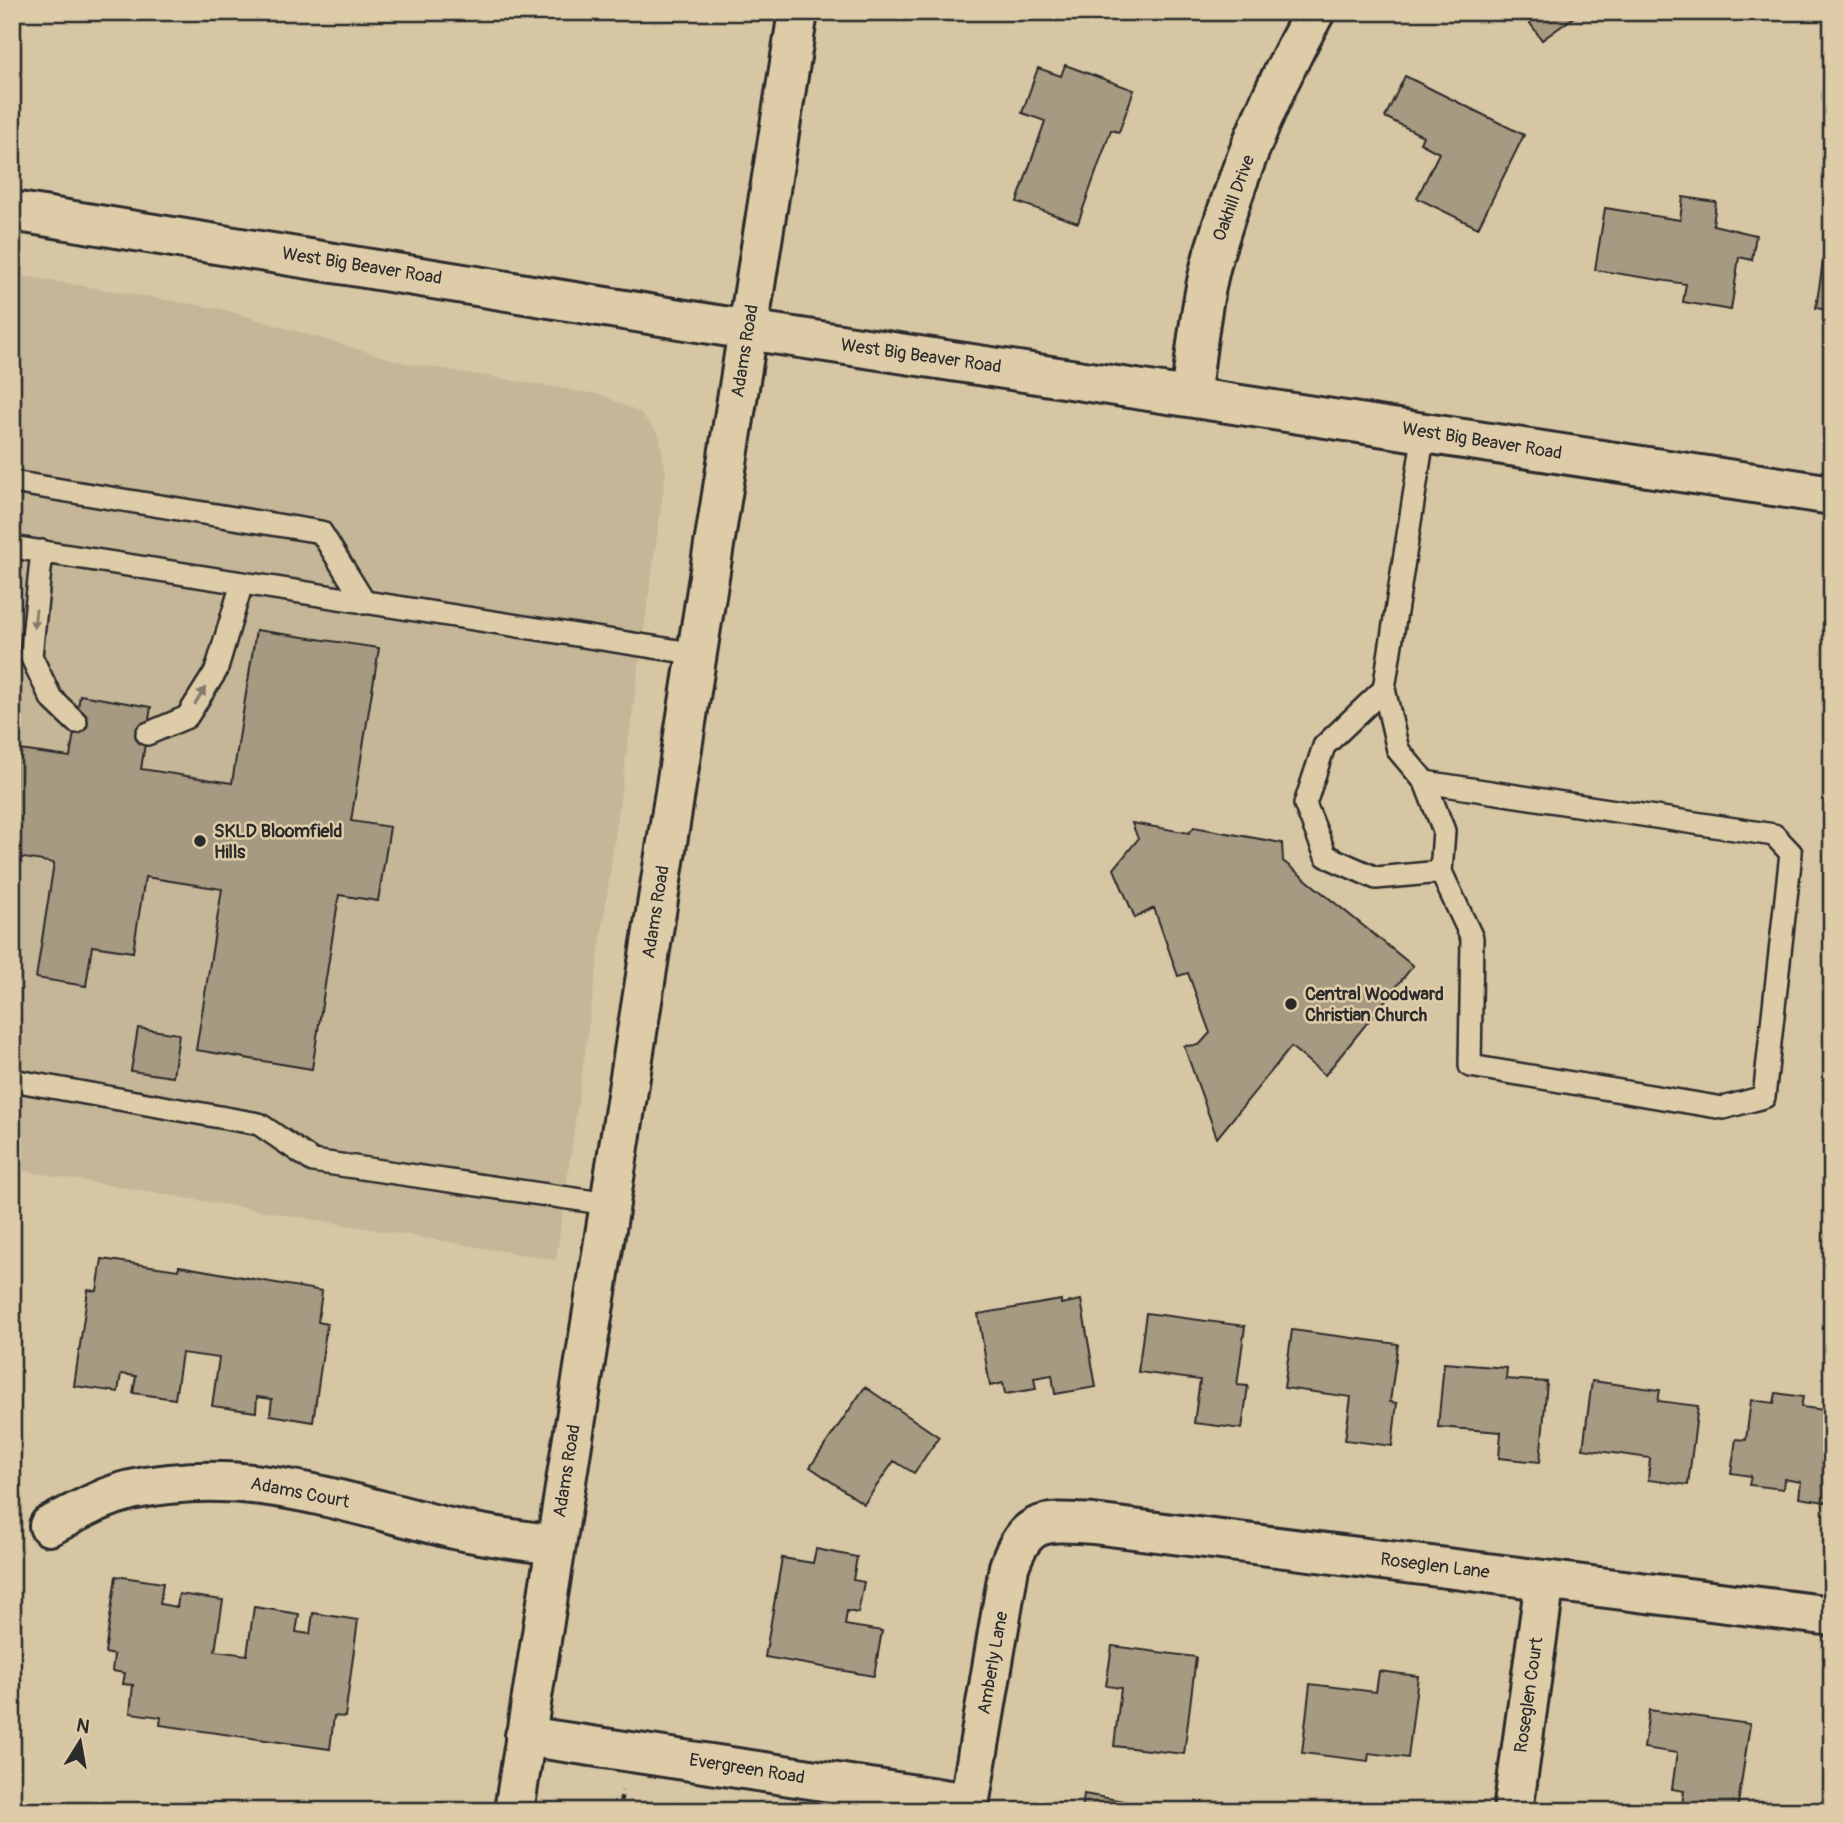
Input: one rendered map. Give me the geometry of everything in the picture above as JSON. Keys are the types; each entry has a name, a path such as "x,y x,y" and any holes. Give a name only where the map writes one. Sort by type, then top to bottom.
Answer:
{"main road":[{"name":"Adams Road","path":"514,1811 798,12"},
{"name":"Oakhill Drive","path":"1190,396 1213,255 1263,116 1315,12"},
{"name":"West Big Beaver Road","path":"12,211 748,330 1832,495"},
{"name":"Adams Court","path":"49,1526 92,1504 131,1490 225,1480 286,1487 452,1529 555,1545"},
{"name":"Roseglen Lane","path":"1037,1525 1093,1524 1832,1616"},
{"name":"Amberly Lane","path":"969,1807 1009,1567 1018,1541 1037,1525"},
{"name":"Roseglen Court","path":"1513,1811 1545,1580"},
{"name":"Evergreen Road","path":"525,1736 969,1807"}],"lane":[{"path":"1424,432 1384,689 1398,750 1425,782 1444,831 1441,872 1472,938 1469,1066 1723,1108 1764,1097 1791,853 1774,835 1425,782"},
{"path":"12,482 321,532 365,603"},
{"path":"12,547 698,654"},
{"path":"42,551 31,656 51,698 76,722"},
{"path":"147,734 187,717 202,694 216,671 242,583"},
{"path":"1384,689 1324,746 1305,804 1326,856 1376,878 1441,872"},
{"path":"12,1080 259,1124 313,1161 609,1204"}],"shaded area":[{"path":"12,274 221,309 405,363 602,395 641,413 659,435 666,472 556,1260 12,1169"}],"building":[{"path":"1522,12 1581,12 1542,40"},
{"path":"1065,65 1134,90 1119,132 1111,130 1078,223 1017,202 1045,121 1022,113 1038,68 1061,76"},
{"path":"1405,76 1524,135 1478,228 1417,198 1439,153 1420,143 1423,136 1385,117"},
{"path":"1683,197 1716,202 1713,225 1756,235 1752,260 1739,257 1731,310 1683,302 1686,284 1595,270 1605,208 1680,220"},
{"path":"1826,242 1832,243 1832,311 1816,308"},
{"name":"SKLD Bloomfield Hills","path":"256,630 379,648 351,821 390,827 378,901 339,895 312,1069 196,1050 222,889 145,877 133,952 92,946 86,986 36,978 54,863 12,856 12,749 70,757 80,695 151,707 141,769 232,783"},
{"name":"Central Woodward Christian Church","path":"1132,823 1189,833 1194,827 1282,843 1283,861 1413,966 1325,1075 1291,1047 1217,1138 1184,1046 1199,1045 1210,1033 1188,973 1178,976 1154,908 1135,918 1114,869 1138,839"},
{"path":"138,1028 179,1034 173,1077 131,1071"},
{"path":"102,1259 178,1270 179,1266 322,1291 318,1322 327,1324 313,1422 270,1415 272,1399 257,1397 256,1412 212,1406 219,1358 182,1353 175,1399 133,1393 136,1376 121,1374 118,1392 74,1386 88,1290 97,1291"},
{"path":"1061,1300 1061,1304 1081,1300 1096,1387 1055,1394 1052,1375 1034,1378 1036,1389 1005,1394 1003,1383 990,1386 978,1314"},
{"path":"1146,1313 1245,1326 1237,1385 1248,1386 1242,1429 1194,1423 1200,1380 1138,1372"},
{"path":"1292,1330 1398,1344 1390,1402 1397,1403 1392,1446 1345,1440 1351,1397 1284,1388"},
{"path":"1444,1363 1507,1368 1506,1379 1547,1382 1540,1462 1499,1458 1501,1432 1438,1427"},
{"path":"1592,1381 1660,1390 1658,1401 1698,1406 1688,1485 1648,1480 1650,1458 1583,1449"},
{"path":"865,1387 939,1437 914,1473 894,1461 864,1504 810,1467"},
{"path":"1776,1393 1803,1397 1801,1407 1832,1411 1832,1503 1799,1498 1801,1482 1784,1479 1783,1489 1749,1485 1751,1476 1731,1473 1736,1439 1746,1440 1751,1400 1774,1403"},
{"path":"816,1549 857,1557 853,1580 864,1582 858,1613 847,1611 845,1625 882,1631 874,1676 765,1657 782,1558 813,1563"},
{"path":"116,1576 163,1583 160,1604 177,1607 179,1594 223,1600 215,1651 247,1655 254,1607 299,1614 296,1632 310,1634 313,1613 358,1620 345,1717 334,1716 330,1749 160,1725 161,1717 130,1713 133,1685 123,1684 125,1673 112,1671 114,1655 105,1653"},
{"path":"1112,1646 1196,1657 1184,1754 1114,1746 1121,1688 1106,1686"},
{"path":"1379,1671 1418,1676 1408,1758 1369,1753 1368,1761 1302,1753 1310,1684 1376,1692"},
{"path":"1649,1710 1750,1724 1737,1811 1681,1811 1684,1791 1672,1789 1677,1753 1644,1748"},
{"path":"1084,1794 1173,1810 1082,1811"}],"place":[{"name":"SKLD Bloomfield Hills","path":"200,841"},
{"name":"Central Woodward Christian Church","path":"1291,1004"}]}
